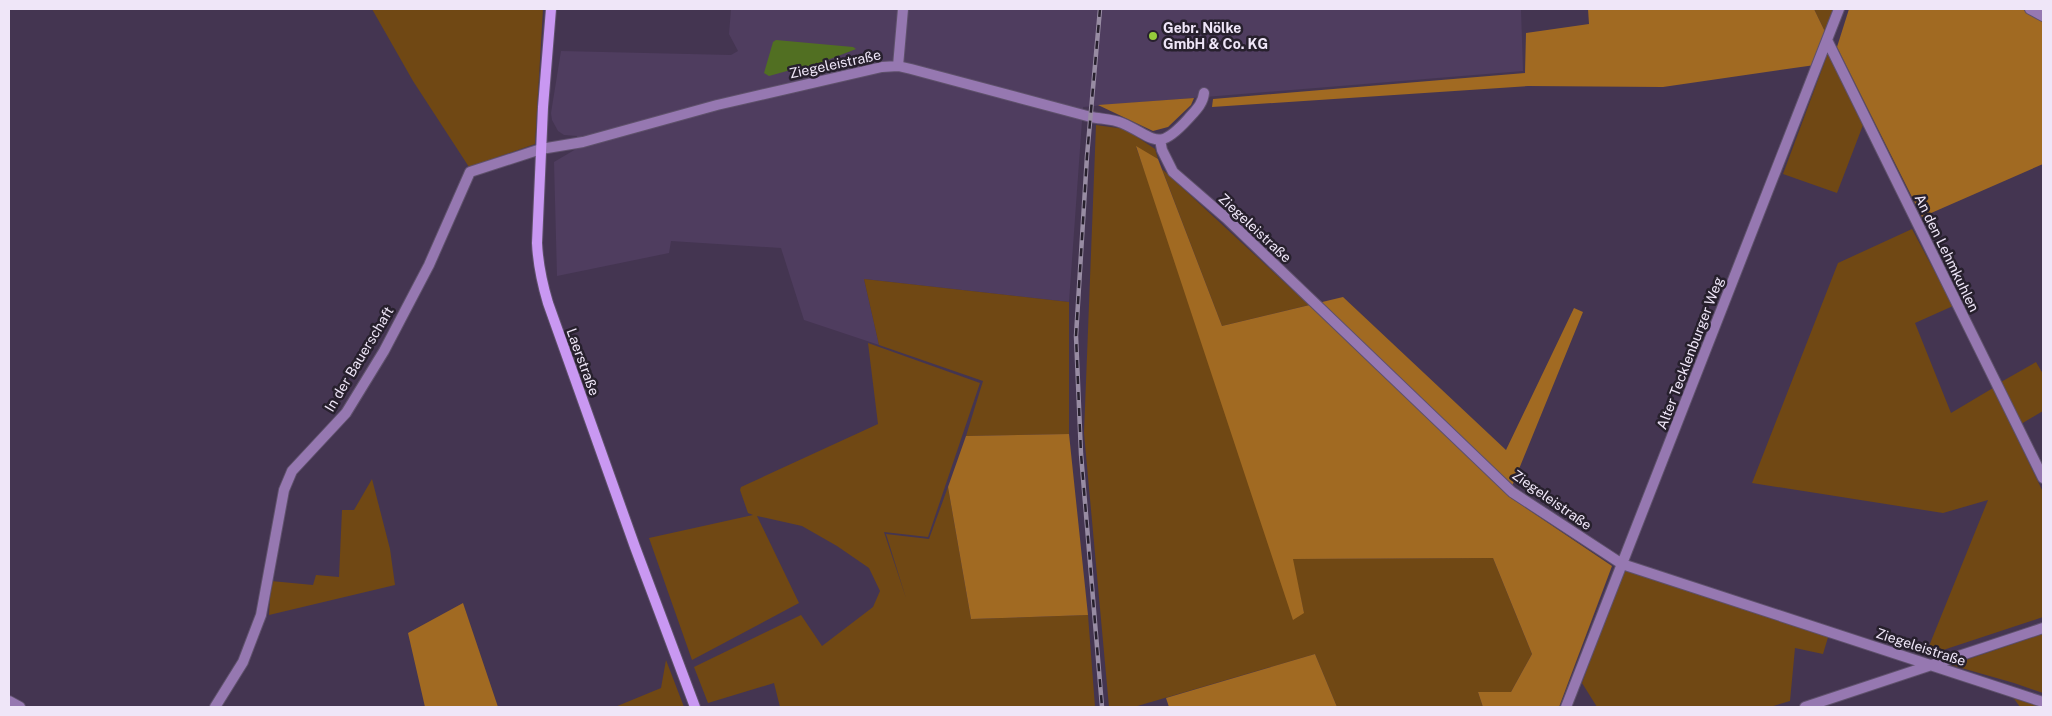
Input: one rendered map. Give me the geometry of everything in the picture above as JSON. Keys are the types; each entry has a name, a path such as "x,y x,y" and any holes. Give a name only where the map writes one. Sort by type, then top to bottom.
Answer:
{"main road":[{"name":"Laerstraße","path":"551,9 541,149 538,260 548,303 635,547 695,707"}],"street":[{"path":"898,66 902,9"},
{"name":"Alter Tecklenburger Weg","path":"1566,707 1839,9"},
{"path":"2030,9 2043,16"},
{"name":"An den Lehmkuhlen","path":"1827,40 2043,478"},
{"name":"Ziegeleistraße","path":"541,149 583,142 717,105 882,67 898,66 1091,117 1120,122 1152,140 1160,140 1162,150 1173,172 1226,218 1512,492 1622,564 2043,702"},
{"path":"1160,140 1174,134 1180,128 1201,105 1204,93"},
{"name":"In der Bauerschaft","path":"215,707 243,662 261,616 284,490 292,471 346,413 384,351 428,265 470,172 541,149"},
{"path":"1805,707 2043,628"},
{"path":"9,701 20,707"}],"shaded area":[{"path":"372,9 543,9 535,144 469,167 413,81"},
{"path":"731,9 1526,9 1521,10 1523,71 1083,107 1069,302 864,279 879,345 804,320 781,248 671,241 669,253 557,276 554,162 576,149 577,136 564,135 558,131 552,120 551,113 561,51 731,55 738,51 729,34"},
{"path":"1588,9 1814,9 1827,36 1815,65 1663,87 1528,86 1212,107 1213,99 1525,73 1526,33 1589,24"},
{"path":"1814,9 1837,9 1827,36"},
{"path":"1849,9 2022,9 2043,21 2043,164 1922,217 1837,47"},
{"path":"776,40 853,47 856,49 812,68 787,71 769,76 764,73 773,42"},
{"path":"1828,53 1863,125 1837,193 1783,174"},
{"path":"1194,98 1191,105 1168,127 1153,131 1098,105"},
{"path":"1096,125 1125,129 1155,149 1158,159 1136,147 1304,613 1292,559 1493,558 1532,654 1511,692 1478,692 1483,707 1337,707 1315,654 1134,707 1109,707 1084,433"},
{"path":"1136,146 1158,159 1222,326 1343,297 1506,450 1574,308 1583,312 1508,496 1612,566 1559,707 1483,707 1478,692 1511,692 1532,654 1493,558 1293,559 1304,613 1293,620"},
{"path":"1162,169 1309,305 1222,326"},
{"path":"1912,229 1953,306 1915,323 1951,413 1993,388 2043,492 2043,617 1925,656 1988,500 1943,513 1752,483 1838,263"},
{"path":"864,279 1069,302 1069,434 966,436 983,381 879,345"},
{"path":"868,343 980,383 928,537 884,532 906,598 886,534 929,539 948,487 971,619 1088,615 1095,707 780,707 774,683 708,703 694,667 801,615 822,646 873,607 880,591 869,568 837,546 802,526 757,516 799,603 692,660 649,538 753,515 748,513 740,490 741,487 878,424"},
{"path":"2036,362 2043,374 2043,411 2021,424 2001,382"},
{"path":"1069,434 1088,615 971,619 948,487 966,436"},
{"path":"372,479 390,549 395,585 269,615 271,581 313,585 316,575 339,577 342,510 354,510"},
{"path":"1624,568 1829,634 1823,654 1795,648 1790,701 1770,707 1597,707 1582,683"},
{"path":"463,603 498,707 425,707 408,633"},
{"path":"2043,634 2043,693 1951,665"},
{"path":"1315,654 1337,707 1169,707 1166,698"},
{"path":"666,660 684,707 615,707 661,688"},
{"path":"2010,693 2043,704 2043,707 2020,707"}],"railway":[{"path":"1100,9 1087,156 1076,336 1081,454 1102,707"}],"place":[{"name":"Gebr. Nölke GmbH & Co. KG","path":"1153,36"}]}
